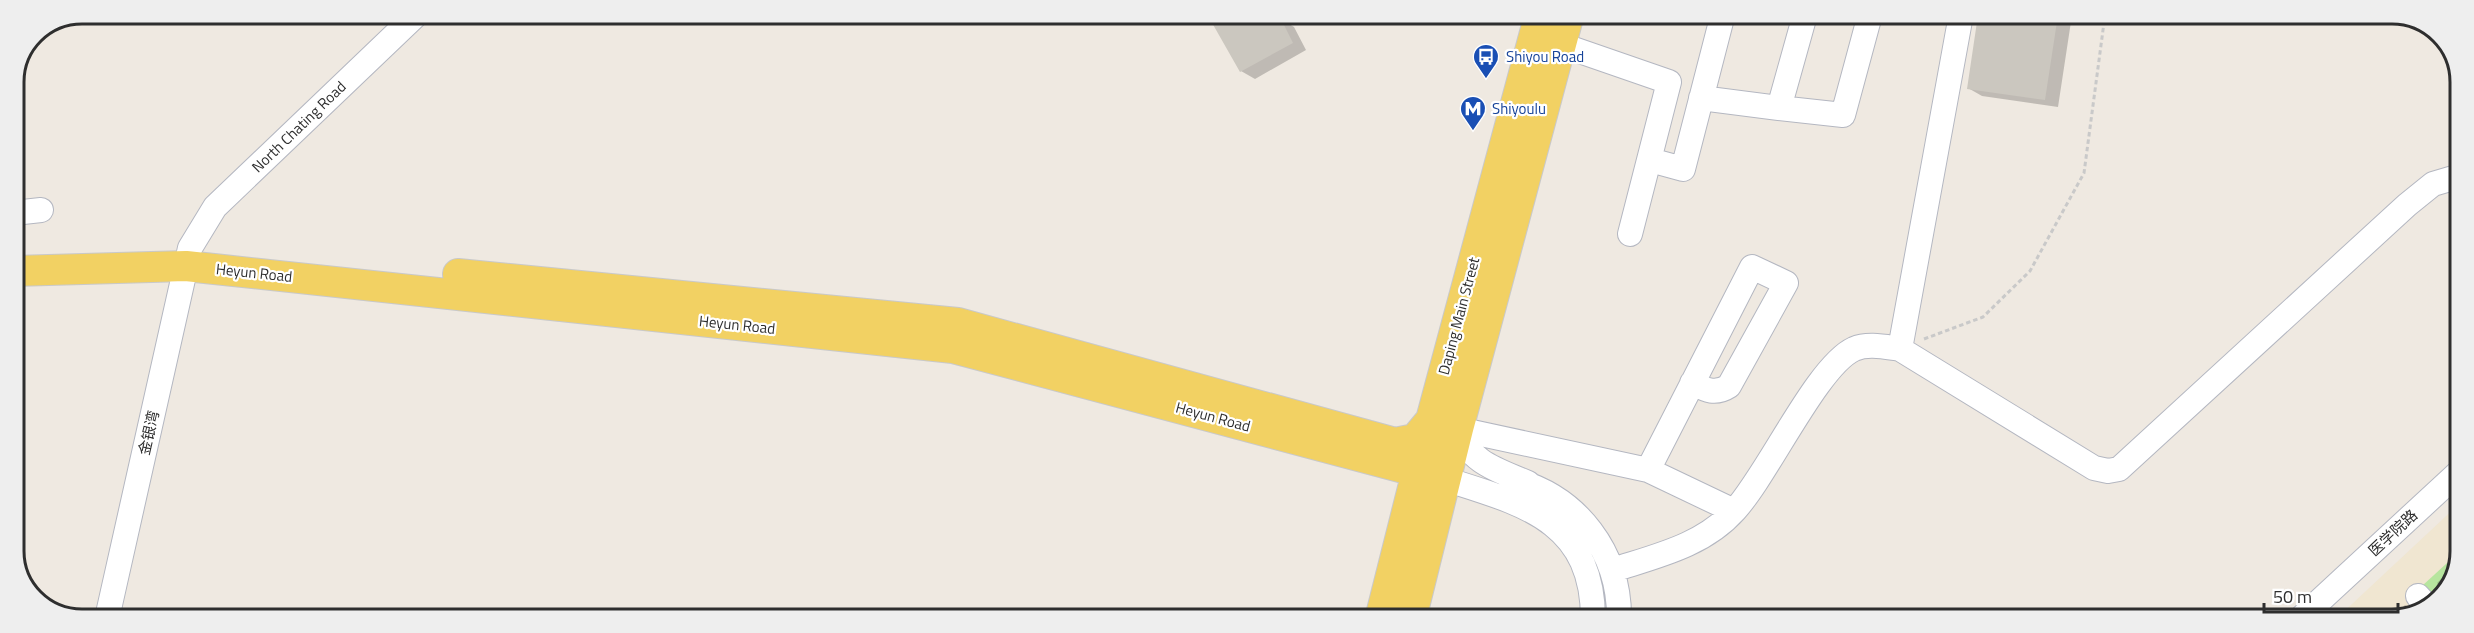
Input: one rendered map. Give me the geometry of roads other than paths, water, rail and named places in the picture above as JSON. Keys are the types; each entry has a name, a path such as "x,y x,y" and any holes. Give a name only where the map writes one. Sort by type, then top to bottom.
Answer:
{"main road":[{"name":"Daping Main Street","path":"1413,609 1447,471 1444,425 1538,24"},
{"name":"Daping Main Street","path":"1383,609 1417,472 1444,425 1567,24"},
{"name":"Heyun Road","path":"24,252 188,257 958,323 1395,443 1414,439 1444,425"},
{"name":"Heyun Road","path":"24,270 188,257 953,348 1417,472 1447,471"},
{"path":"1345,453 1377,473 1388,484 1401,507 1404,525"}],"street":[{"name":"North Chating Road","path":"188,257 215,207 407,24"},
{"path":"1650,160 1683,169 1721,24"},
{"path":"1779,108 1802,24"},
{"path":"1701,98 1842,115 1867,24"},
{"path":"1900,349 1959,24"},
{"path":"1562,45 1670,82 1630,234"},
{"path":"1613,570 1683,548 1708,533 1734,511 1758,481 1824,376 1838,360 1856,349 1878,345 1900,349 2094,468 2108,471 2119,469 2408,205 2433,184 2450,179"},
{"path":"24,212 41,210"},
{"name":"金银湾","path":"109,609 188,257"},
{"path":"1648,470 1692,383 1752,267 1786,283 1729,386 1721,392 1711,392 1692,383"},
{"path":"1444,425 1648,470 1734,511"},
{"path":"1444,425 1479,461 1550,493 1590,527 1605,550 1613,570 1619,609"},
{"path":"1447,471 1528,483"},
{"path":"1447,471 1537,511 1556,526 1582,559 1590,583 1592,609"},
{"name":"医学院路","path":"2312,609 2450,480"}],"place":[{"name":"Shiyou Road","path":"1486,80"},
{"name":"Shiyoulu","path":"1473,132"}]}
